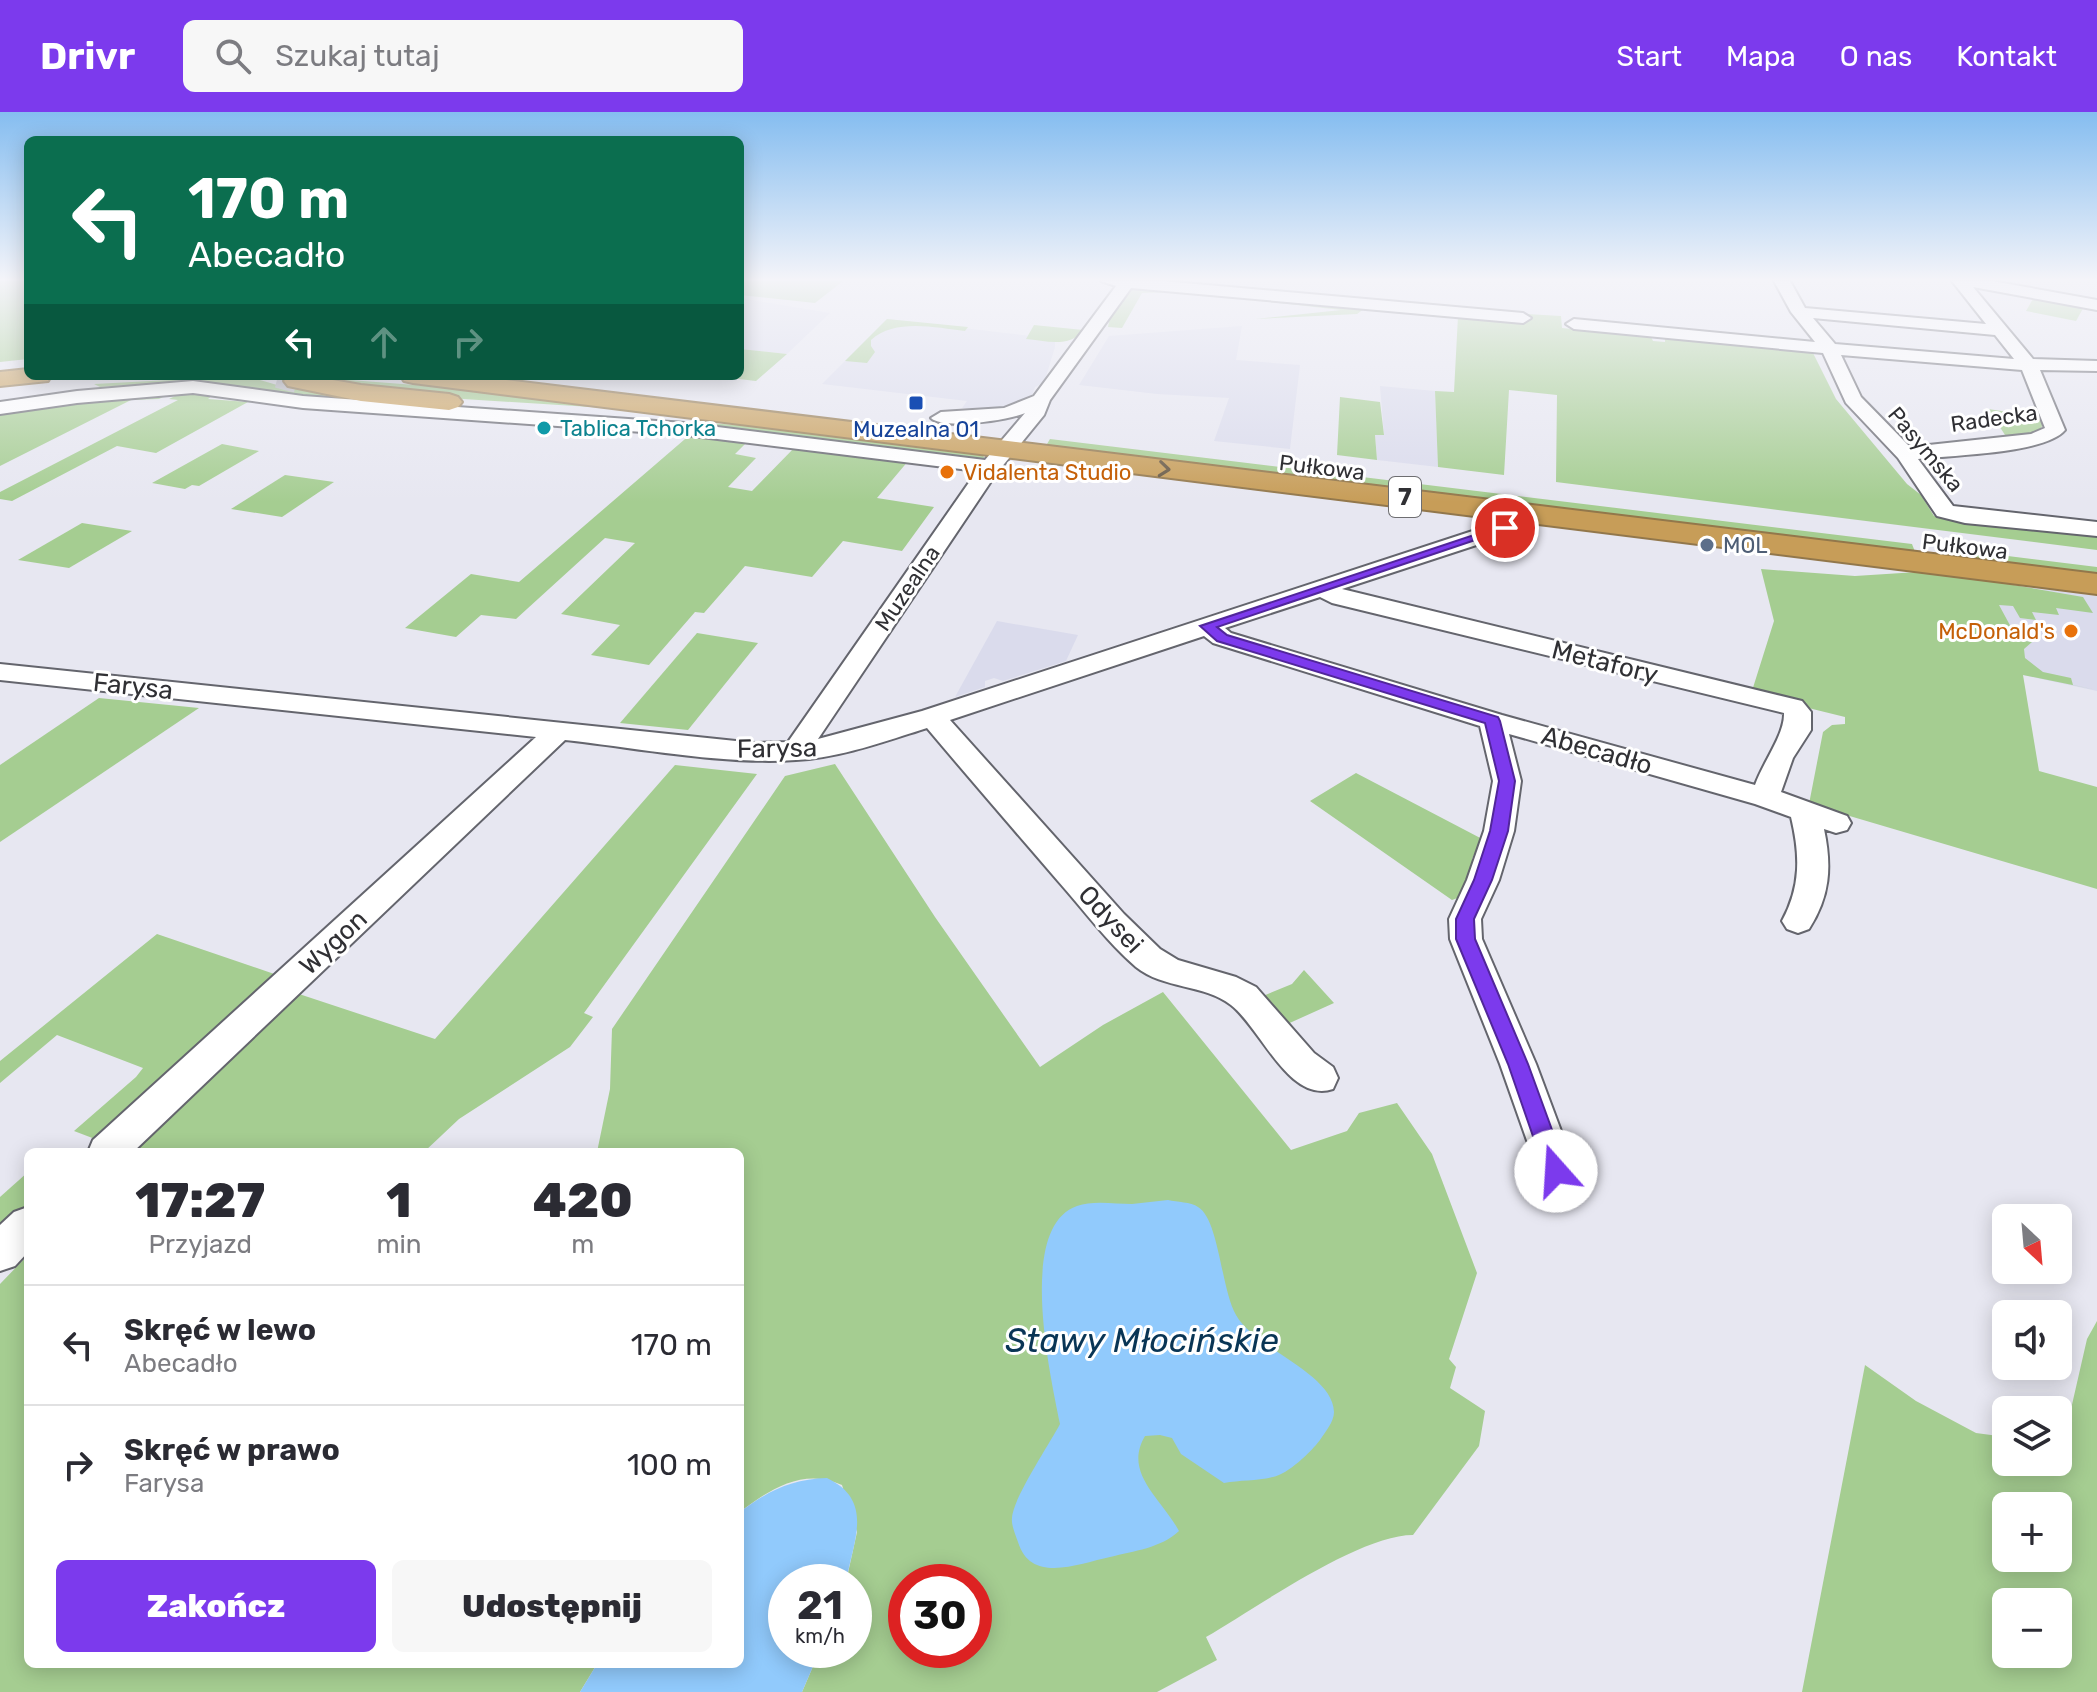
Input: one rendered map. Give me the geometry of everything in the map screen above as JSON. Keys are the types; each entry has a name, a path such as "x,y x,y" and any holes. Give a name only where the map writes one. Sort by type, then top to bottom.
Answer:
{"highway":[{"path":"0,370 24,368"},
{"path":"0,379 24,377"},
{"name":"7","path":"446,380 814,424"},
{"name":"Pułkowa","path":"627,380 2097,562"},
{"path":"297,381 361,393 429,400 814,424"},
{"name":"Pułkowa","path":"814,424 910,438 997,458 1507,510 2097,584"},
{"path":"910,438 984,437 1022,428"}],"street":[{"name":"Muzealna","path":"795,752 997,458 1037,411 1072,355"},
{"name":"Pasymska","path":"1833,355 1853,399 1905,454 1939,506 1950,513 1965,516 2097,529"},
{"path":"1897,355 2029,366 2097,366"},
{"name":"Radecka","path":"1905,454 2032,440 2053,433 2055,430 2029,366 2019,355"},
{"path":"0,408 63,398 193,387 303,402 685,429 997,458"},
{"path":"941,418 1007,414 1041,400"},
{"name":"Farysa","path":"0,672 755,752 795,752 843,745 1497,533 1505,528 1507,510"},
{"name":"Metafory","path":"1322,588 1340,598 1793,707 1798,712 1797,730 1779,758 1765,797"},
{"name":"Abecadło","path":"1207,626 1222,638 1492,721 1765,797 1816,819 1813,846 1815,872 1798,921"},
{"name":"Odysei","path":"932,717 1115,925 1148,958 1167,970 1224,986 1244,996 1301,1063 1320,1078"},
{"path":"1492,721 1507,781 1499,831 1483,880 1465,919 1466,939 1518,1064 1556,1171"},
{"name":"Wygon","path":"111,1148 558,732"},
{"path":"0,1252 24,1229"}],"shaded area":[{"path":"851,355 1053,355 1044,383 1035,387 1032,396 1014,407 990,411 962,408 967,401 822,384"},
{"path":"1098,355 1237,355 1236,360 1300,365 1290,449 1214,441 1229,398 1079,385"},
{"path":"1380,386 1435,391 1438,467 1377,460 1375,434 1384,434"},
{"path":"1975,578 2097,596 2097,691 2023,675"},
{"path":"997,621 1078,635 1066,661 1003,681 994,678 985,681 985,687 955,697"}],"green space":[{"path":"0,355 24,355 24,359 0,362"},
{"path":"744,355 786,355 756,381 744,380"},
{"path":"851,355 873,355 867,363 845,361"},
{"path":"1456,355 1814,355 1836,399 1907,484 1921,495 1934,516 2097,533 2097,550 1556,482 1557,395 1509,390 1504,475 1438,467 1435,391 1454,392"},
{"path":"170,380 260,380 284,387 291,385 449,406 769,427 981,453 986,460 984,463 242,390 240,387 192,381 100,387 94,384"},
{"path":"328,380 429,386 622,409 432,397"},
{"path":"175,391 159,399 131,400 0,466 0,410"},
{"path":"185,391 213,395 208,399 248,402 156,453 117,446 12,501 0,499 0,492 178,400 169,399"},
{"path":"1340,397 1380,402 1384,435 1375,435 1377,460 1337,455"},
{"path":"1988,409 2043,417 2045,422 2038,432 2007,438"},
{"path":"692,433 749,440 735,454 756,458 728,487 752,491 796,446 909,460 877,498 934,507 902,551 843,541 812,577 745,566 704,613 695,612 649,665 591,655 620,625 561,614 635,543 605,538 516,619 481,615 456,637 405,628 471,574 519,582"},
{"path":"1050,439 1912,544 1917,557 1044,449"},
{"path":"222,444 259,451 199,486 192,485 185,489 152,483"},
{"path":"285,475 334,482 282,517 231,509"},
{"path":"82,523 132,531 69,568 18,560"},
{"path":"1935,547 2097,567 2097,576 1940,560"},
{"path":"1761,569 1855,576 1933,571 2083,597 2093,613 2056,608 2059,615 2032,612 2036,620 2020,618 2013,606 1999,605 2018,640 2032,642 2024,649 2025,658 2043,672 2071,678 2073,685 2097,690 2023,675 2039,771 2097,787 2097,889 1809,804 1823,732 1832,725 1845,724 1845,717 1751,694 1774,621"},
{"path":"697,633 758,643 688,730 620,723"},
{"path":"99,698 199,708 0,842 0,765"},
{"path":"835,764 935,917 1040,1067 1103,1025 1163,992 1291,1150 1347,1131 1359,1113 1397,1103 1432,1154 1477,1273 1449,1359 1456,1367 1450,1388 1485,1411 1479,1446 1413,1535 1391,1538 1365,1547 1279,1592 1206,1637 1217,1660 1157,1692 802,1692 812,1668 872,1668 872,1564 850,1564 857,1532 842,1485 814,1478 788,1483 744,1509 744,1148 598,1148 610,1089 612,1029 785,776"},
{"path":"675,765 757,774 584,1013 593,1017 570,1047 459,1119 428,1148 138,1148 296,993 435,1039"},
{"path":"1356,773 1486,841 1472,859 1477,863 1463,896 1452,900 1310,801"},
{"path":"157,934 283,977 95,1139 74,1131 143,1068 57,1035 0,1083 0,1061"},
{"path":"1304,970 1334,1003 1283,1026 1263,996 1292,984"},
{"path":"24,1176 24,1212 0,1234 0,1197"},
{"path":"24,1259 24,1668 595,1668 580,1692 0,1692 0,1284"},
{"path":"2097,1321 2097,1692 1802,1692 1865,1365 1916,1401 1976,1433 1992,1435 1992,1476 2072,1476 2072,1405 2087,1339"}],"water":[{"name":"Stawy Młocińskie","path":"1168,1200 1195,1205 1205,1214 1211,1225 1236,1315 1259,1339 1321,1385 1330,1398 1333,1419 1316,1445 1285,1472 1267,1478 1224,1483 1181,1454 1172,1438 1145,1436 1139,1449 1141,1474 1179,1531 1156,1545 1138,1551 1071,1566 1045,1567 1024,1555 1012,1518 1025,1485 1060,1424 1042,1306 1042,1272 1047,1242 1058,1220 1077,1206"},
{"path":"827,1478 842,1487 856,1510 856,1537 850,1564 768,1564 768,1668 812,1668 802,1692 580,1692 595,1668 744,1668 744,1509 780,1488"}],"place":[{"name":"Muzealna 01","path":"916,403"},
{"name":"Tablica Tchorka","path":"544,428"},
{"name":"Vidalenta Studio","path":"947,472"},
{"name":"MOL","path":"1707,545"},
{"name":"McDonald's","path":"2071,631"}],"route":[{"path":"1505,528 1207,626 1222,638 1492,721 1507,781 1499,831 1483,880 1469,904 1464,929 1518,1064 1556,1171"}]}
